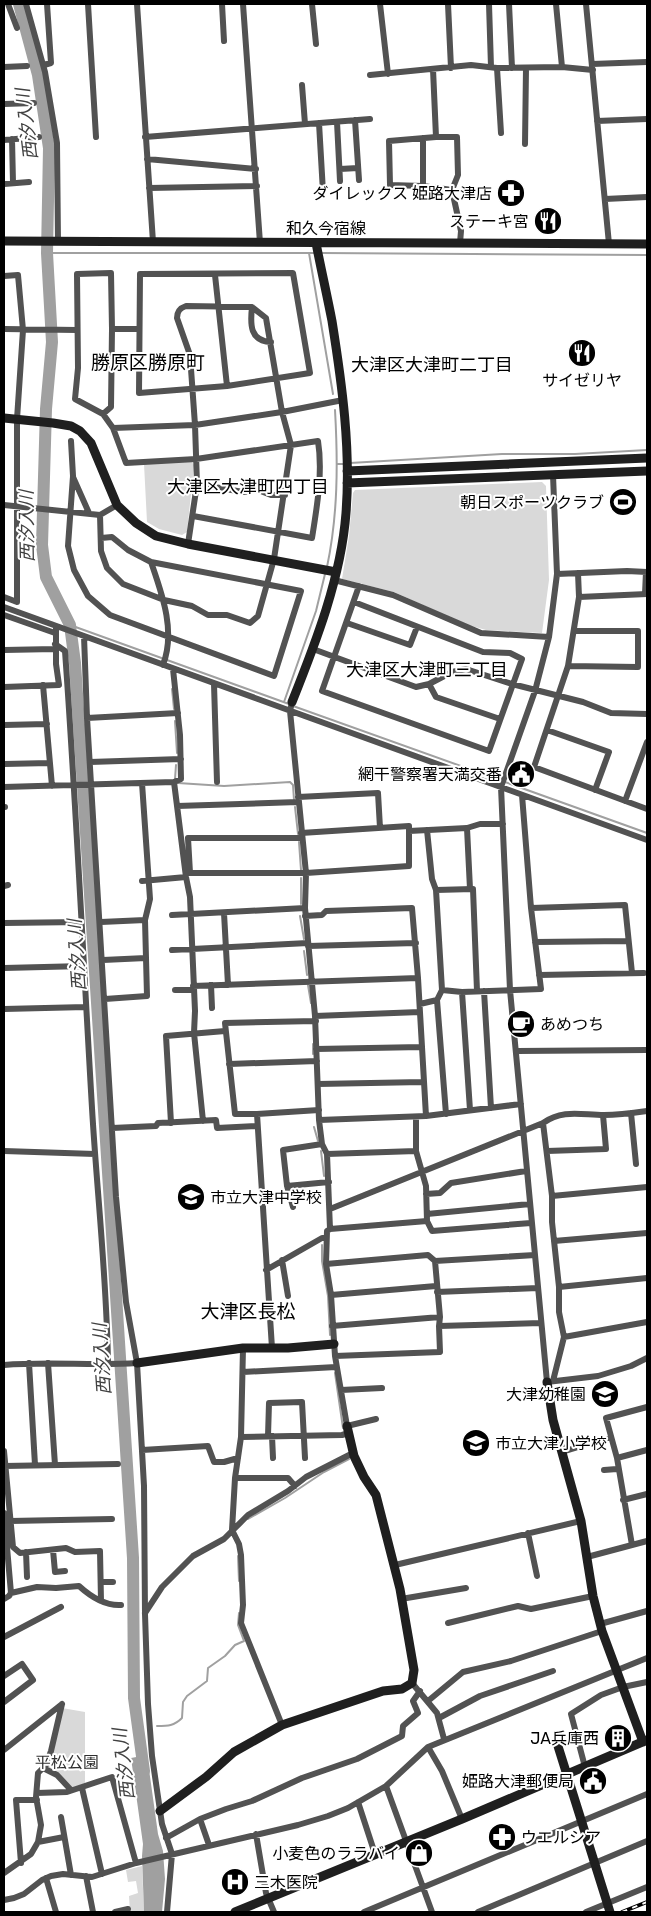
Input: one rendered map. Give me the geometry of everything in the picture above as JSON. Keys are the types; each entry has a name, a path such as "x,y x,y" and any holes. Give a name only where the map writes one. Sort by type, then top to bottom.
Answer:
{"street":[{"path":"8,4 18,28"},
{"path":"26,4 44,65 57,142 57,242"},
{"path":"44,65 51,63 47,4"},
{"path":"88,4 96,138"},
{"path":"137,4 153,242"},
{"path":"222,4 224,41"},
{"path":"243,4 260,242"},
{"path":"312,4 316,44"},
{"path":"380,4 388,74"},
{"path":"448,4 451,68"},
{"path":"489,4 501,133"},
{"path":"509,4 512,68"},
{"path":"556,4 562,67"},
{"path":"586,4 609,244"},
{"path":"370,75 471,65 494,68 592,67 647,62"},
{"path":"4,67 27,66"},
{"path":"525,144 526,68"},
{"path":"432,69 436,137"},
{"path":"302,85 304,124"},
{"path":"4,104 34,103"},
{"path":"145,137 370,119"},
{"path":"597,121 647,119"},
{"path":"354,120 359,180"},
{"path":"337,122 340,182"},
{"path":"319,123 323,192"},
{"path":"452,190 423,186 390,185 389,141 457,137 458,175 452,190 461,231 460,243"},
{"path":"4,140 39,138"},
{"path":"423,138 423,186"},
{"path":"12,139 13,183"},
{"path":"147,159 256,169"},
{"path":"340,170 358,168"},
{"path":"4,184 29,182"},
{"path":"148,188 257,186"},
{"path":"605,199 647,197"},
{"name":"和久今宿線","path":"4,241 647,244"},
{"path":"316,243 332,320 343,400 347,471 346,514 336,576 291,707 301,836 306,873 304,908 316,1018 319,1120 322,1144 327,1154 330,1229"},
{"path":"103,414 110,407 111,273 78,274 78,368 75,399 103,414 113,428 126,463 196,459 318,441 317,506 312,538 193,516"},
{"path":"293,273 310,372 227,386 139,393 140,274 215,275 293,273"},
{"path":"4,276 18,275 22,330 17,419 18,602 4,597"},
{"path":"215,275 227,386"},
{"path":"100,515 101,551 107,568 122,584 164,600 192,606 208,614 228,615 250,624 258,616 274,559 290,445 282,412 266,318 252,307 186,306 177,313 190,355 195,425 197,484 188,544"},
{"path":"252,307 251,315 254,336 259,341 271,342"},
{"path":"4,329 77,330"},
{"path":"112,329 139,329"},
{"path":"113,428 195,425 282,412 343,400"},
{"path":"4,418 71,426 86,436 117,504 129,517 149,533 167,540 274,559 336,576 359,586 393,595 480,632 549,637"},
{"path":"71,441 73,476 68,546 74,570 88,596 110,615 274,676 300,591 151,562 128,550 112,537 101,538"},
{"path":"347,471 647,458"},
{"path":"347,483 647,471"},
{"path":"235,1912 462,1819 645,1741 622,1687 601,1628 593,1596 581,1521 553,1420 550,1382 541,1323 510,990 501,787 536,691 549,637 557,574 553,475"},
{"path":"73,476 89,514"},
{"path":"197,484 243,492 258,490 271,495 284,495"},
{"path":"4,506 100,515 117,504"},
{"path":"151,562 164,600 168,638 163,665"},
{"path":"557,574 646,572 646,594 579,597"},
{"path":"578,573 579,597 568,666 534,767 647,809"},
{"path":"354,602 483,652 510,653 522,658 489,751 322,691 359,586"},
{"path":"4,607 56,629"},
{"path":"4,615 84,636 214,684 291,707 647,840"},
{"path":"347,622 410,645 417,627"},
{"path":"4,687 59,685 55,647 56,629"},
{"path":"568,666 638,667 638,631 575,631"},
{"path":"84,636 87,718 116,1197 126,1302 137,1363 144,1486 148,1712 160,1811 172,1854 167,1912"},
{"path":"4,650 55,647 65,651 75,785 95,1154 107,1308 108,1365"},
{"path":"312,649 416,687 429,684 452,672 466,669 536,691 583,702 611,713 647,714"},
{"path":"173,669 178,713 180,759 177,780 177,806 190,896 195,1011 194,1033 203,1121"},
{"path":"214,684 217,782"},
{"path":"429,684 436,697 500,719"},
{"path":"43,685 52,786"},
{"path":"87,718 178,713"},
{"path":"4,725 47,724"},
{"path":"547,730 609,752 595,790"},
{"path":"625,801 647,742"},
{"path":"90,762 180,759"},
{"path":"4,764 50,763"},
{"path":"4,787 142,783 177,780"},
{"path":"105,999 147,996 145,920 150,899 145,881 142,783"},
{"path":"177,806 298,800 378,793 380,828"},
{"path":"442,990 462,992 541,989 531,908 522,794"},
{"path":"409,831 467,828 480,824 503,824"},
{"path":"409,826 409,831 409,866 306,873 190,874 188,838 301,836 409,826"},
{"path":"467,828 470,889 473,889 490,1108"},
{"path":"427,830 432,879 436,890 442,990 437,1000 446,1114"},
{"path":"145,881 186,877"},
{"path":"436,890 470,889"},
{"path":"531,908 625,905 632,973"},
{"path":"172,915 304,908"},
{"path":"305,916 322,915 326,911 412,908 416,943 426,1116"},
{"path":"224,913 228,984"},
{"path":"100,922 145,920"},
{"path":"4,923 81,922"},
{"path":"535,942 628,941"},
{"path":"172,950 416,943"},
{"path":"103,960 146,958"},
{"path":"4,968 84,966"},
{"path":"539,975 644,973"},
{"path":"175,990 228,984 418,978"},
{"path":"211,985 212,1008"},
{"path":"462,992 470,1110"},
{"path":"420,1004 437,1000"},
{"path":"4,1009 86,1007"},
{"path":"319,1110 235,1114 224,1023 420,1012"},
{"path":"171,1123 166,1036 225,1031"},
{"path":"316,1049 422,1047"},
{"path":"516,1051 647,1050"},
{"path":"229,1064 317,1061"},
{"path":"318,1084 423,1082"},
{"path":"319,1120 416,1117 521,1104"},
{"path":"330,1209 543,1124 554,1116 579,1113 603,1115 647,1111"},
{"path":"631,1113 636,1164"},
{"path":"256,1114 272,1348"},
{"path":"547,1151 606,1149 603,1115"},
{"path":"416,1117 416,1151 426,1186 427,1217 432,1231 532,1223"},
{"path":"112,1128 216,1120 217,1128 257,1126"},
{"path":"543,1124 552,1196 552,1222 559,1287 559,1312 564,1337 550,1382"},
{"path":"293,1207 287,1186 283,1150 322,1144"},
{"path":"4,1151 95,1154"},
{"path":"327,1154 416,1151"},
{"path":"426,1194 440,1193 451,1183 526,1171"},
{"path":"287,1186 329,1182"},
{"path":"552,1196 647,1187"},
{"path":"412,1683 414,1670 395,1565 376,1495 353,1453 346,1432 336,1367 331,1295 326,1264 326,1231 530,1204"},
{"path":"554,1241 647,1233"},
{"path":"266,1270 322,1238 326,1238"},
{"path":"326,1264 428,1255 435,1261 535,1256"},
{"path":"282,1260 288,1296"},
{"path":"335,1356 440,1352 440,1317 435,1261"},
{"path":"559,1287 647,1278"},
{"path":"331,1295 437,1289 538,1288"},
{"path":"332,1326 440,1317"},
{"path":"564,1337 647,1322"},
{"path":"439,1326 541,1323"},
{"path":"4,1365 48,1363 108,1365 137,1363 243,1348 334,1344"},
{"path":"243,1348 242,1437 235,1478 232,1530 239,1544 243,1605 241,1623 282,1725"},
{"path":"550,1382 598,1376 631,1366 647,1358"},
{"path":"29,1363 35,1465"},
{"path":"48,1363 55,1465"},
{"path":"243,1372 336,1367"},
{"path":"341,1390 382,1388"},
{"path":"273,1458 269,1403 302,1402 304,1458"},
{"path":"632,1545 617,1469 617,1458 606,1418 647,1407"},
{"path":"242,1437 304,1436 346,1432 376,1418"},
{"path":"562,1452 611,1437"},
{"path":"142,1450 208,1446 214,1462 224,1462 238,1458"},
{"path":"617,1458 647,1450"},
{"path":"4,1451 13,1547 20,1553 66,1548 75,1552 100,1551 101,1601"},
{"path":"145,1614 162,1587 193,1556 224,1539 248,1515 306,1477 353,1453"},
{"path":"4,1466 118,1464"},
{"path":"604,1470 617,1469"},
{"path":"235,1478 288,1478 295,1486"},
{"path":"623,1500 647,1494"},
{"path":"96,1512 96,1520"},
{"path":"4,1513 6,1574 11,1592"},
{"path":"10,1521 112,1519"},
{"path":"395,1565 581,1521"},
{"path":"528,1534 537,1576"},
{"path":"587,1556 647,1541"},
{"path":"53,1550 55,1572 65,1571"},
{"path":"26,1552 27,1577"},
{"path":"101,1582 113,1582"},
{"path":"4,1598 9,1596 11,1592 37,1587 56,1588 72,1585 79,1586 96,1599 116,1606 121,1605"},
{"path":"402,1599 466,1588"},
{"path":"448,1623 518,1606 531,1609 593,1596"},
{"path":"4,1637 61,1607"},
{"path":"428,1701 464,1672 511,1661 647,1611"},
{"path":"4,1900 24,1894 46,1878 57,1875 92,1877 136,1863 320,1819 348,1808 386,1786 428,1747 647,1658"},
{"path":"4,1676 22,1664 33,1680 4,1702"},
{"path":"439,1718 480,1696 553,1671"},
{"path":"585,1767 571,1714 601,1695 622,1687 647,1682"},
{"path":"160,1811 206,1778 234,1752 282,1725 383,1691 402,1689 412,1683"},
{"path":"412,1683 428,1701 439,1718 444,1740"},
{"path":"166,1838 200,1819 252,1801 302,1778 357,1759 392,1743 402,1736 403,1726 418,1713 413,1701 420,1691"},
{"path":"4,1750 62,1704 51,1751 46,1765 38,1773 37,1797 41,1825 38,1842 31,1854 21,1863 4,1873"},
{"path":"557,1743 609,1908"},
{"path":"428,1747 442,1771 462,1819"},
{"path":"43,1768 57,1775 71,1790"},
{"path":"21,1863 16,1800 82,1788 93,1782 112,1777 136,1863"},
{"path":"386,1786 432,1912"},
{"path":"82,1788 102,1874"},
{"path":"364,1912 647,1794"},
{"path":"358,1802 375,1854"},
{"path":"61,1817 71,1875"},
{"path":"200,1819 209,1845"},
{"path":"256,1834 266,1893 274,1912"},
{"path":"38,1842 64,1837"},
{"path":"478,1912 647,1842"},
{"path":"86,1876 93,1912"},
{"path":"46,1878 56,1912"},
{"path":"586,1912 609,1908 647,1887"},
{"path":"115,1912 128,1909"}],"green space":[{"path":"191,461 194,465 187,532 182,535 159,529 147,522 144,464"},
{"path":"542,482 546,486 549,580 542,633 486,630 468,625 394,592 342,579 353,493 355,490"},
{"name":"平松公園","path":"62,1708 85,1712 85,1783 68,1790 56,1777 44,1771"},
{"path":"142,1866 144,1912 130,1912 129,1896 138,1893 136,1881 128,1882 126,1870"}],"shaded area":[{"path":"147,1755 158,1834 163,1851 165,1879 162,1912 144,1912 143,1844 131,1758"}],"waterway":[{"name":"西汐入川","path":"19,4 38,75 49,148 47,253 52,342 46,409 42,545 46,577 70,625 75,663 133,1558 134,1698 144,1771"},
{"path":"47,253 315,253"},
{"path":"309,253 333,394"},
{"path":"322,253 647,255"},
{"path":"327,567 331,547 336,489 335,410"},
{"path":"350,463 502,454 575,454 647,450"},
{"path":"338,464 345,464"},
{"path":"284,702 316,611 325,574"},
{"path":"70,625 289,704"},
{"path":"172,689 174,709"},
{"path":"293,706 500,780"},
{"path":"175,721 177,753"},
{"path":"175,779 176,765"},
{"path":"178,783 224,786 290,782 293,785 294,800"},
{"path":"505,782 647,833"},
{"path":"295,807 298,834"},
{"path":"299,842 301,870"},
{"path":"301,878 301,904"},
{"path":"300,916 304,939"},
{"path":"304,951 307,975"},
{"path":"308,985 311,1003"},
{"path":"313,1044 313,1054"},
{"path":"314,1127 318,1141"},
{"path":"321,1151 324,1176"},
{"path":"322,1245 330,1335"},
{"path":"335,1373 343,1428"},
{"path":"248,1519 285,1498 324,1472 349,1459"},
{"path":"238,1556 239,1581"},
{"path":"157,1726 171,1725 182,1718 183,1702 187,1696 207,1681 208,1668 225,1656 235,1645 244,1641 238,1625 239,1613"}],"railway":[{"path":"622,1912 647,1902"}],"place":[{"name":"ダイレックス 姫路大津店","path":"511,193"},
{"name":"ステーキ宮","path":"548,221"},
{"name":"サイゼリヤ","path":"582,353"},
{"name":"朝日スポーツクラブ","path":"623,502"},
{"name":"網干警察署天満交番","path":"521,774"},
{"name":"あめつち","path":"521,1024"},
{"name":"市立大津中学校","path":"191,1197"},
{"name":"大津幼稚園","path":"605,1394"},
{"name":"市立大津小学校","path":"476,1443"},
{"name":"JA兵庫西","path":"618,1738"},
{"name":"姫路大津郵便局","path":"593,1781"},
{"name":"ウエルシア","path":"502,1837"},
{"name":"小麦色のララバイ","path":"419,1853"},
{"name":"三木医院","path":"235,1882"}],"district":[{"name":"勝原区勝原町","path":"148,362"},
{"name":"大津区大津町二丁目","path":"432,365"},
{"name":"大津区大津町四丁目","path":"248,487"},
{"name":"大津区大津町三丁目","path":"427,670"},
{"name":"大津区長松","path":"248,1311"}]}
